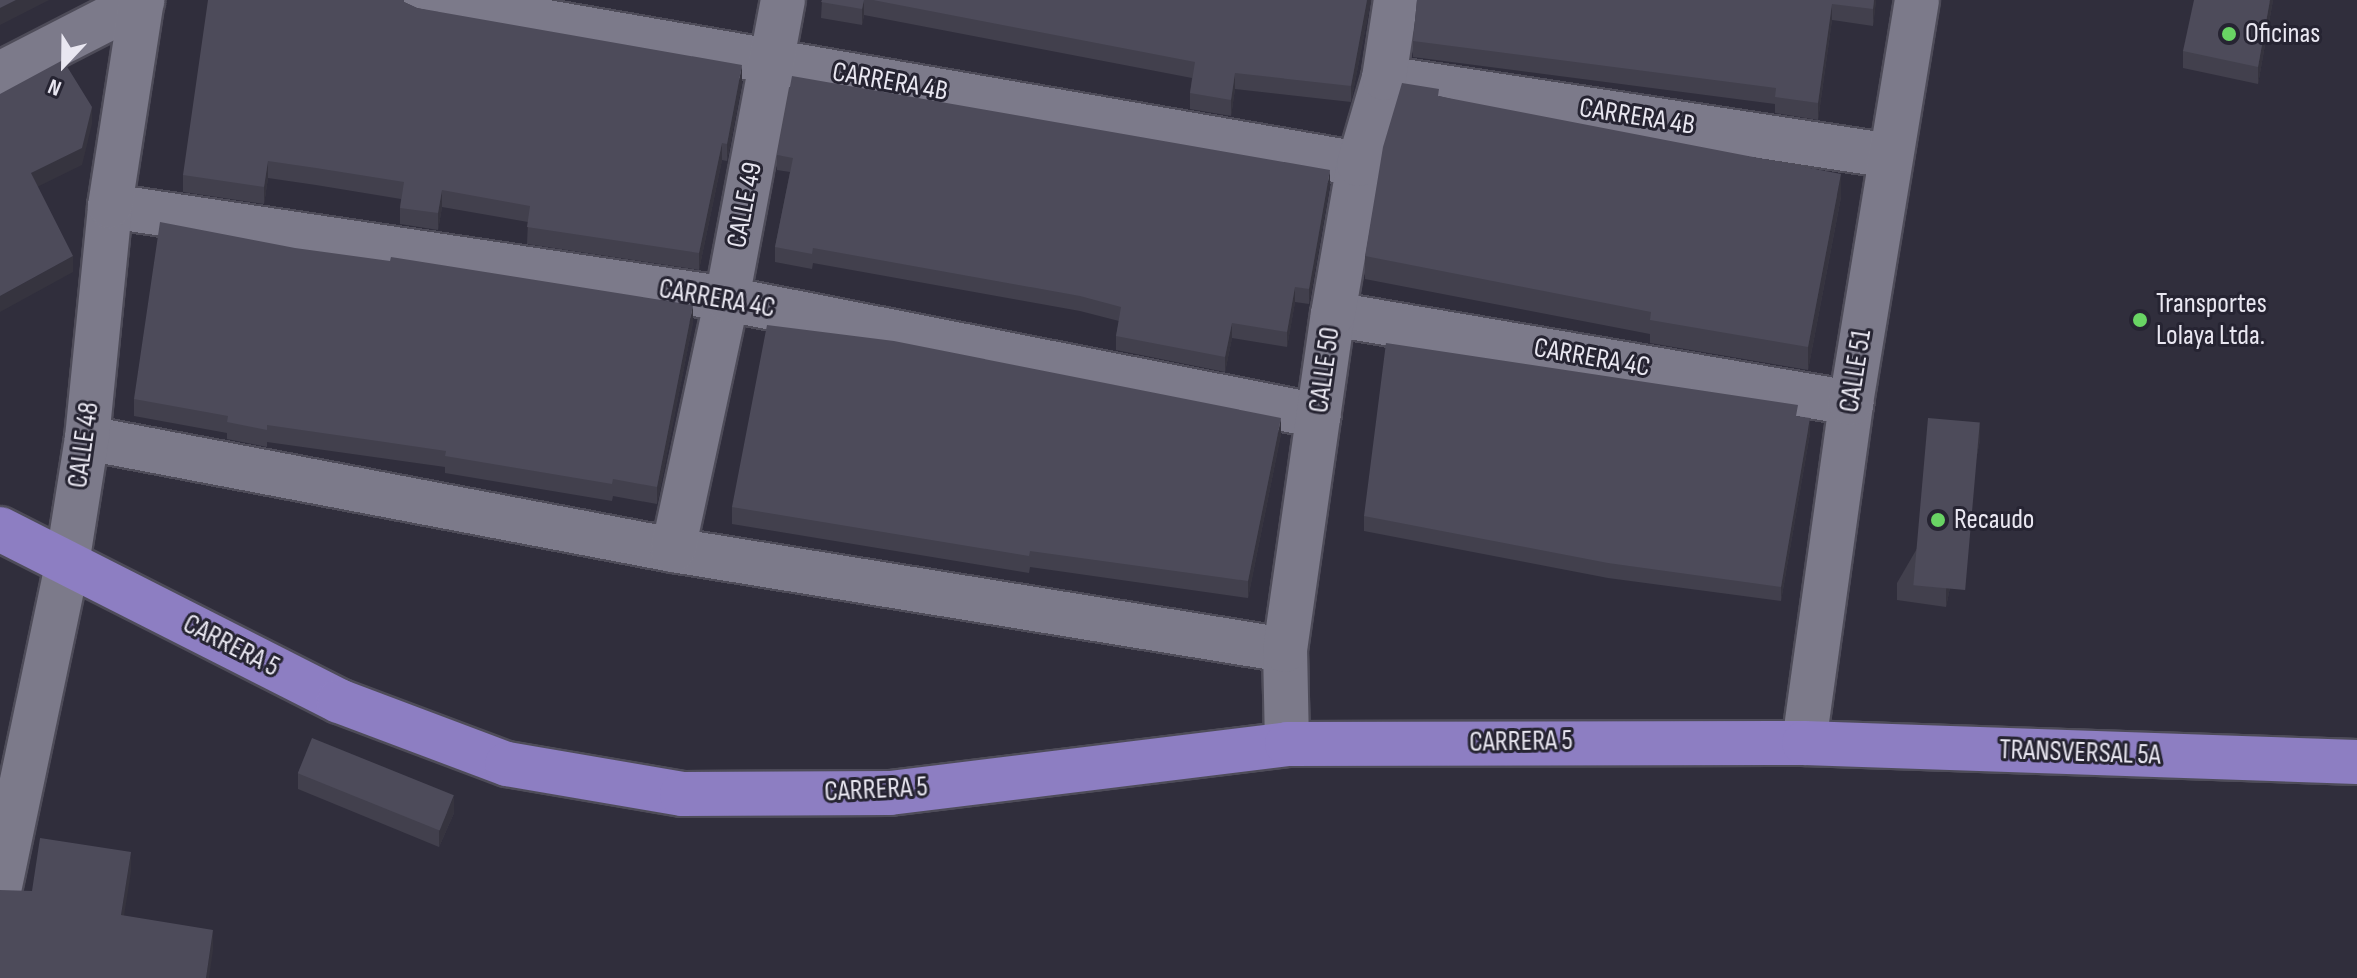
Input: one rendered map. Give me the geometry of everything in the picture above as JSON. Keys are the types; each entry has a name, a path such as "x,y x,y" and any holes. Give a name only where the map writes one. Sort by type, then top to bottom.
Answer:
{"main road":[{"name":"CARRERA 5","path":"0,529 339,701 507,764 682,794 890,793 1287,744 1804,743"},
{"name":"TRANSVERSAL 5A","path":"1804,743 2357,762"}],"street":[{"name":"CARRERA 4B","path":"421,0 1359,164"},
{"name":"CALLE 49","path":"673,550 727,299 783,0"},
{"name":"CALLE 50","path":"1287,744 1285,650 1333,314 1359,164 1384,78 1396,0"},
{"name":"CALLE 51","path":"1804,743 1851,403 1917,0"},
{"path":"0,74 142,1"},
{"name":"CALLE 48","path":"0,886 67,564 87,438 110,206 142,1"},
{"name":"CARRERA 4B","path":"1384,78 1891,156"},
{"name":"CARRERA 4C","path":"110,206 727,299 1319,416"},
{"name":"CARRERA 4C","path":"1333,314 1851,403"},
{"path":"87,438 673,550 1285,650"}],"building":[{"path":"0,0 16,0 0,8"},
{"path":"208,0 404,0 417,8 742,65 727,144 722,143 699,253 527,227 530,206 442,190 438,213 400,208 404,182 316,168 268,161 264,187 183,175"},
{"path":"822,0 864,0 862,9"},
{"path":"873,0 1367,0 1351,86 1235,73 1231,100 1190,93 1195,62"},
{"path":"1417,0 1874,0 1873,9 1832,4 1818,103 1775,97 1776,88 1413,41"},
{"name":"Oficinas","path":"2194,0 2270,0 2258,67 2183,51"},
{"path":"63,60 92,107 82,148 31,173 73,256 0,296 0,94"},
{"path":"792,76 1330,170 1309,289 1295,287 1287,332 1232,323 1225,357 1116,336 1121,307 1080,296 813,248 812,254 775,247 793,158 777,155"},
{"path":"1402,83 1439,89 1438,96 1841,174 1808,347 1650,320 1651,312 1365,256 1383,147"},
{"path":"160,222 295,248 390,261 391,257 693,305 657,487 613,479 612,484 445,456 446,451 267,425 267,430 227,422 228,416 134,399"},
{"path":"767,325 894,341 1281,418 1248,581 1030,551 1029,556 732,507"},
{"path":"1386,343 1798,405 1796,416 1810,418 1781,587 1608,563 1364,516"},
{"name":"Recaudo","path":"1928,418 1980,423 1965,590 1913,585"},
{"path":"312,738 454,795 440,831 298,773"},
{"path":"40,838 131,852 121,915 213,930 206,978 0,978 0,890 32,891"}],"place":[{"name":"Oficinas","path":"2229,34"},
{"name":"Transportes Lolaya Ltda.","path":"2140,320"},
{"name":"Recaudo","path":"1938,520"}]}
